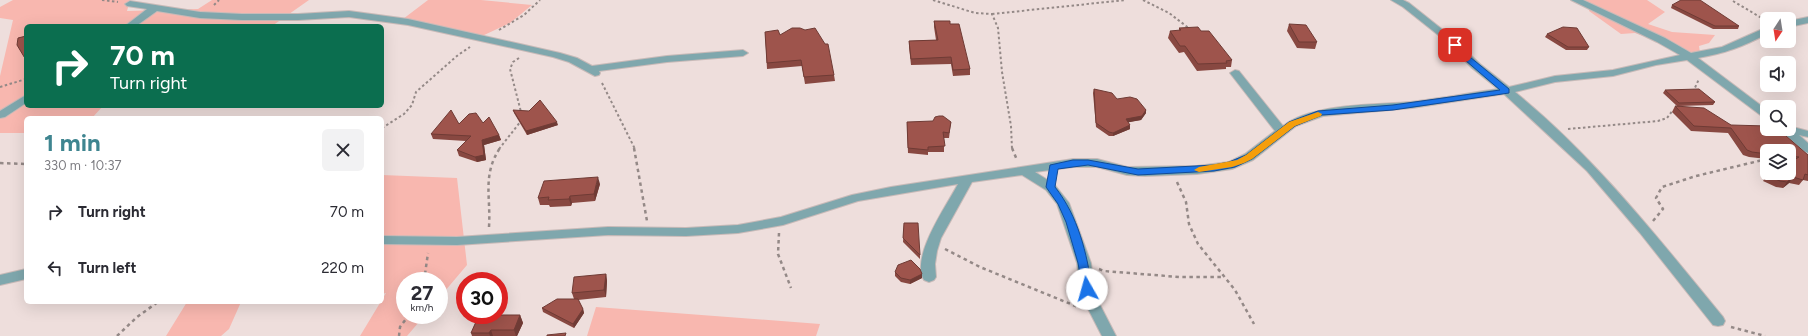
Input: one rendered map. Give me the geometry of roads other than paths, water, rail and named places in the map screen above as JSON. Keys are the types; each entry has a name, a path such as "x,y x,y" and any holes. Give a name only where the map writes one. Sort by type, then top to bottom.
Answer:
{"street":[{"path":"137,0 130,4 200,15 242,17 349,14 408,22 573,60 593,71 667,59 743,53"},
{"path":"1396,0 1406,5 1445,36 1468,59 1525,106 1590,168 1645,230 1718,321"},
{"path":"1576,0 1661,40 1689,56 1760,109"},
{"path":"133,24 155,8"},
{"path":"1796,23 1808,20"},
{"path":"384,240 430,241 577,233 738,229 783,221 856,198 968,178 1073,163 1088,163 1138,172 1208,168 1236,163 1249,157 1292,124 1321,113 1393,108 1506,91 1555,79 1613,73 1732,47 1760,33"},
{"path":"1235,73 1282,132"},
{"path":"1,115 24,99"},
{"path":"1796,131 1808,134"},
{"path":"1793,136 1808,149"},
{"path":"1050,187 1053,167"},
{"path":"1023,170 1050,187 1066,210 1084,263 1087,289 1091,301 1109,336"},
{"path":"929,277 928,266 932,243 968,178"},
{"path":"0,280 24,274"}]}
